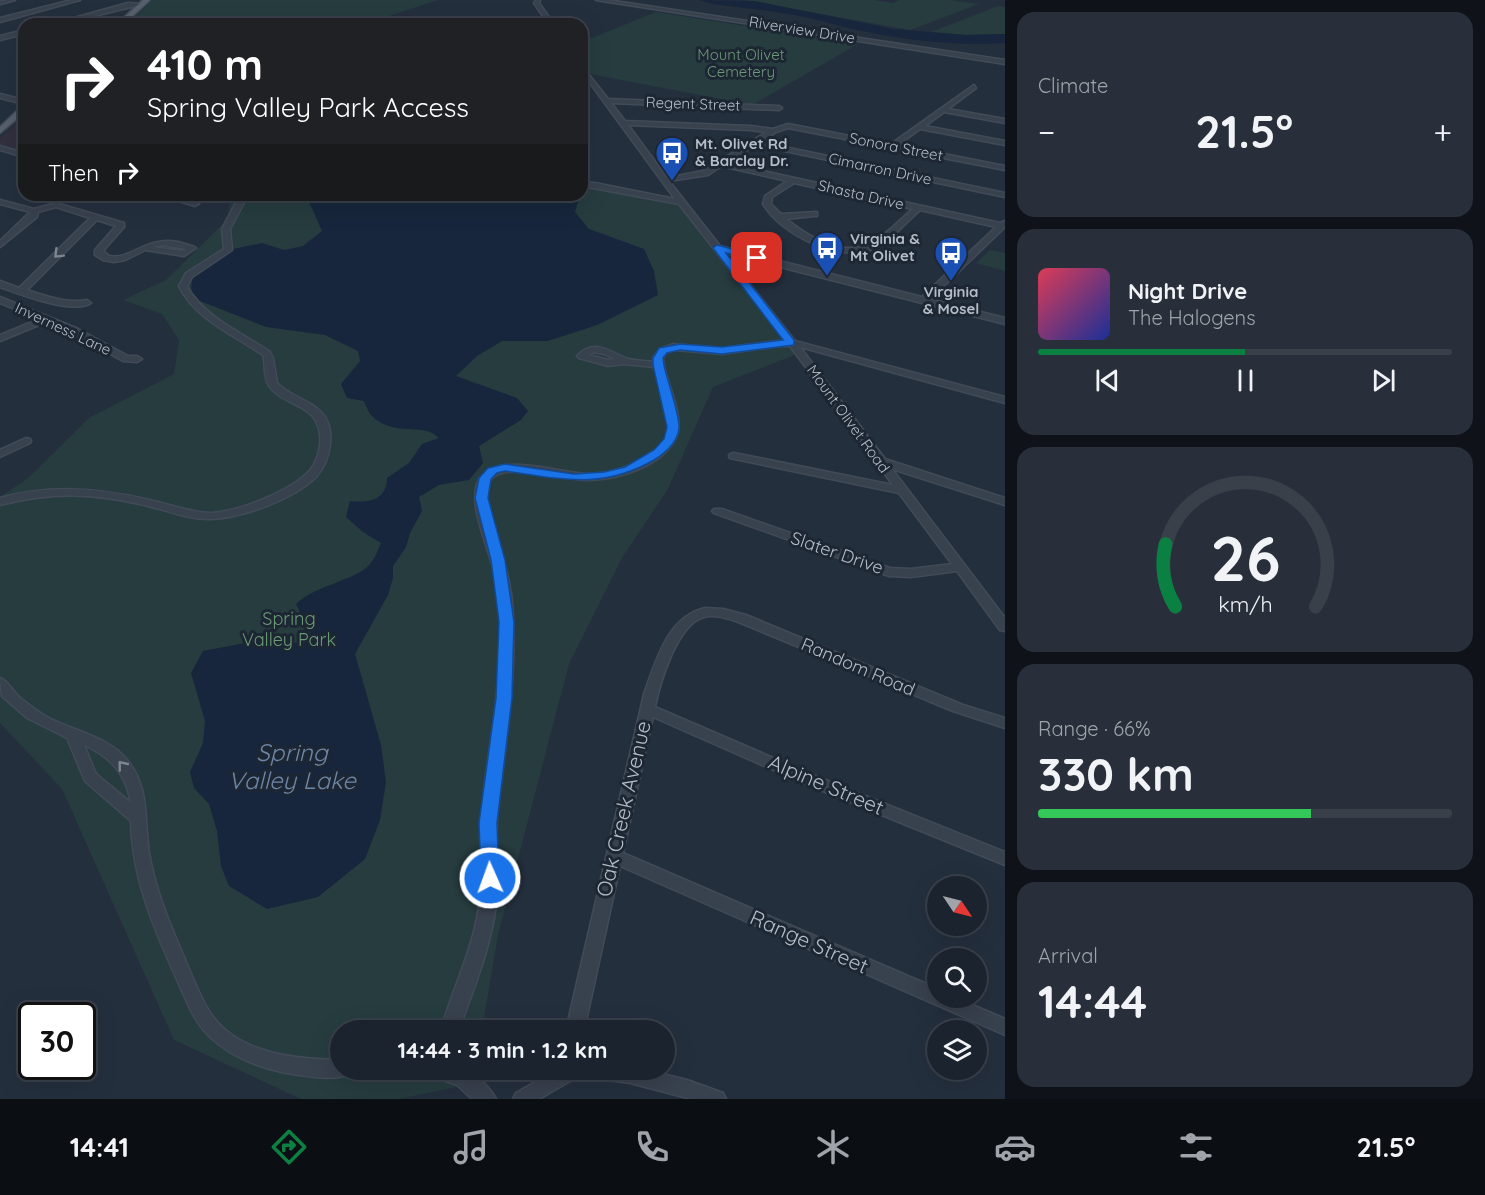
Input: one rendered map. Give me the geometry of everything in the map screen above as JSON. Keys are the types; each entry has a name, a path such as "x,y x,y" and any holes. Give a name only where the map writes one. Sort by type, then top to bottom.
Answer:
{"main road":[{"path":"127,18 144,2"},
{"path":"1,128 18,114"}],"street":[{"path":"0,3 13,0"},
{"path":"0,20 78,0"},
{"path":"538,0 536,3 547,18"},
{"name":"Riverview Drive","path":"598,0 1005,62"},
{"path":"116,2 128,4"},
{"path":"77,18 144,2"},
{"path":"0,25 18,30"},
{"path":"0,39 18,33"},
{"path":"834,35 849,41 1005,68"},
{"name":"Mount Olivet Road","path":"588,76 959,567 999,614 1005,627"},
{"path":"893,146 974,87"},
{"path":"0,96 18,100"},
{"name":"Regent Street","path":"607,101 779,108"},
{"path":"942,110 1005,121"},
{"path":"623,123 774,131"},
{"name":"Sonora Street","path":"774,131 788,126 1005,168"},
{"path":"920,127 1005,143"},
{"path":"665,180 694,176 720,164 774,131"},
{"name":"Cimarron Drive","path":"756,143 1005,195"},
{"path":"0,148 18,153"},
{"name":"Shasta Drive","path":"720,164 1003,225"},
{"path":"793,180 773,192 767,200 770,209 809,240 832,247 857,250 876,243 918,208"},
{"path":"588,185 620,189 657,200 681,202"},
{"path":"185,201 195,204"},
{"path":"0,502 43,494 106,494 202,516 223,515 246,509 282,492 308,477 316,469 325,442 320,418 308,405 274,386 269,377 270,359 267,354 195,304 185,292 184,282 189,275 228,250 226,229 241,201"},
{"path":"0,202 34,212"},
{"path":"0,245 34,215 34,212 46,206 56,206 121,225 99,250 98,253 103,256 129,258 145,248"},
{"path":"778,217 814,214"},
{"path":"20,292 96,217"},
{"path":"924,300 1003,225"},
{"path":"717,248 1005,321"},
{"path":"0,284 20,292 78,305 87,303"},
{"name":"Inverness Lane","path":"0,300 47,319 126,358 137,359"},
{"path":"0,339 47,319"},
{"path":"453,1020 484,928 490,878 488,823 504,698 505,603 498,560 481,498 483,484 488,474 498,468 514,467 562,476 589,477 629,470 650,458 665,446 673,433 672,420 658,365 660,354 673,347 722,351 790,343 809,345 1005,400"},
{"path":"623,361 658,365"},
{"path":"0,454 26,441"},
{"path":"734,456 901,490"},
{"path":"879,461 1005,502"},
{"name":"Slater Drive","path":"718,511 889,572 911,573 959,567"},
{"name":"Oak Creek Avenue","path":"577,1020 613,856 657,676 676,635 694,616 712,612"},
{"name":"Random Road","path":"712,612 741,618 950,705 1005,723"},
{"path":"0,683 14,702 74,735 94,742 111,752 123,765 139,798 140,846 158,912 201,1016 213,1031 246,1053 272,1062 295,1067 330,1069"},
{"name":"Alpine Street","path":"647,710 808,779 1005,858"},
{"path":"74,735 90,777 138,818"},
{"name":"Range Street","path":"613,856 1005,1027"},
{"path":"465,1080 486,1099"},
{"path":"523,1099 553,1080"},
{"path":"650,1080 716,1099"}],"shaded area":[{"path":"18,122 18,150 0,146 0,138"}],"green space":[{"path":"153,0 438,0 383,18 134,18"},
{"path":"744,0 874,0 893,3 899,0 949,0 979,4 910,30"},
{"path":"998,6 1005,7 1005,34 965,35 931,32"},
{"name":"Mount Olivet Cemetery","path":"656,12 858,44 752,105 590,74 588,71 588,40"},
{"name":"Spring Valley Park","path":"588,180 681,202 800,353 713,387 668,489 622,558 569,664 498,935 484,1020 330,1020 330,1080 473,1080 472,1084 398,1099 301,1099 174,1040 62,789 0,723 0,497 27,479 89,418 174,374 179,340 162,314 123,300 166,280 228,219 230,201 588,201"},
{"path":"990,250 1005,253 1005,271 976,263"}],"water":[{"path":"699,0 755,1 894,29 965,35 1005,34 1005,43 960,44 913,40 866,32 795,15"},
{"name":"Spring Valley Lake","path":"309,201 578,201 575,212 589,229 644,249 654,271 658,295 597,325 548,341 502,341 477,356 456,376 517,398 528,411 521,420 479,446 483,463 469,480 439,485 419,497 422,511 410,533 406,547 393,566 393,578 388,595 355,654 381,745 386,782 380,820 365,859 318,897 267,909 229,886 221,866 217,831 209,804 194,788 190,772 203,743 205,721 191,673 203,651 261,640 298,643 311,632 310,620 301,614 296,604 314,592 364,570 370,564 381,543 363,532 346,517 350,501 376,498 384,491 387,478 409,463 422,444 439,438 433,433 381,423 370,414 364,401 347,398 341,384 360,361 358,351 325,335 266,327 200,301 191,292 192,279 233,249 262,243 284,250 303,246 322,231"}],"place":[{"name":"Mt. Olivet Rd & Barclay Dr.","path":"672,182"},
{"name":"Virginia & Mt Olivet","path":"827,277"},
{"name":"Virginia & Mosel","path":"951,282"}],"route":[{"path":"490,878 488,823 504,698 507,622 498,560 481,498 485,478 492,471 505,467 574,477 618,473 629,470 658,453 673,433 672,420 658,365 658,358 663,351 680,347 722,351 745,346 790,343 717,248 757,258"}]}
